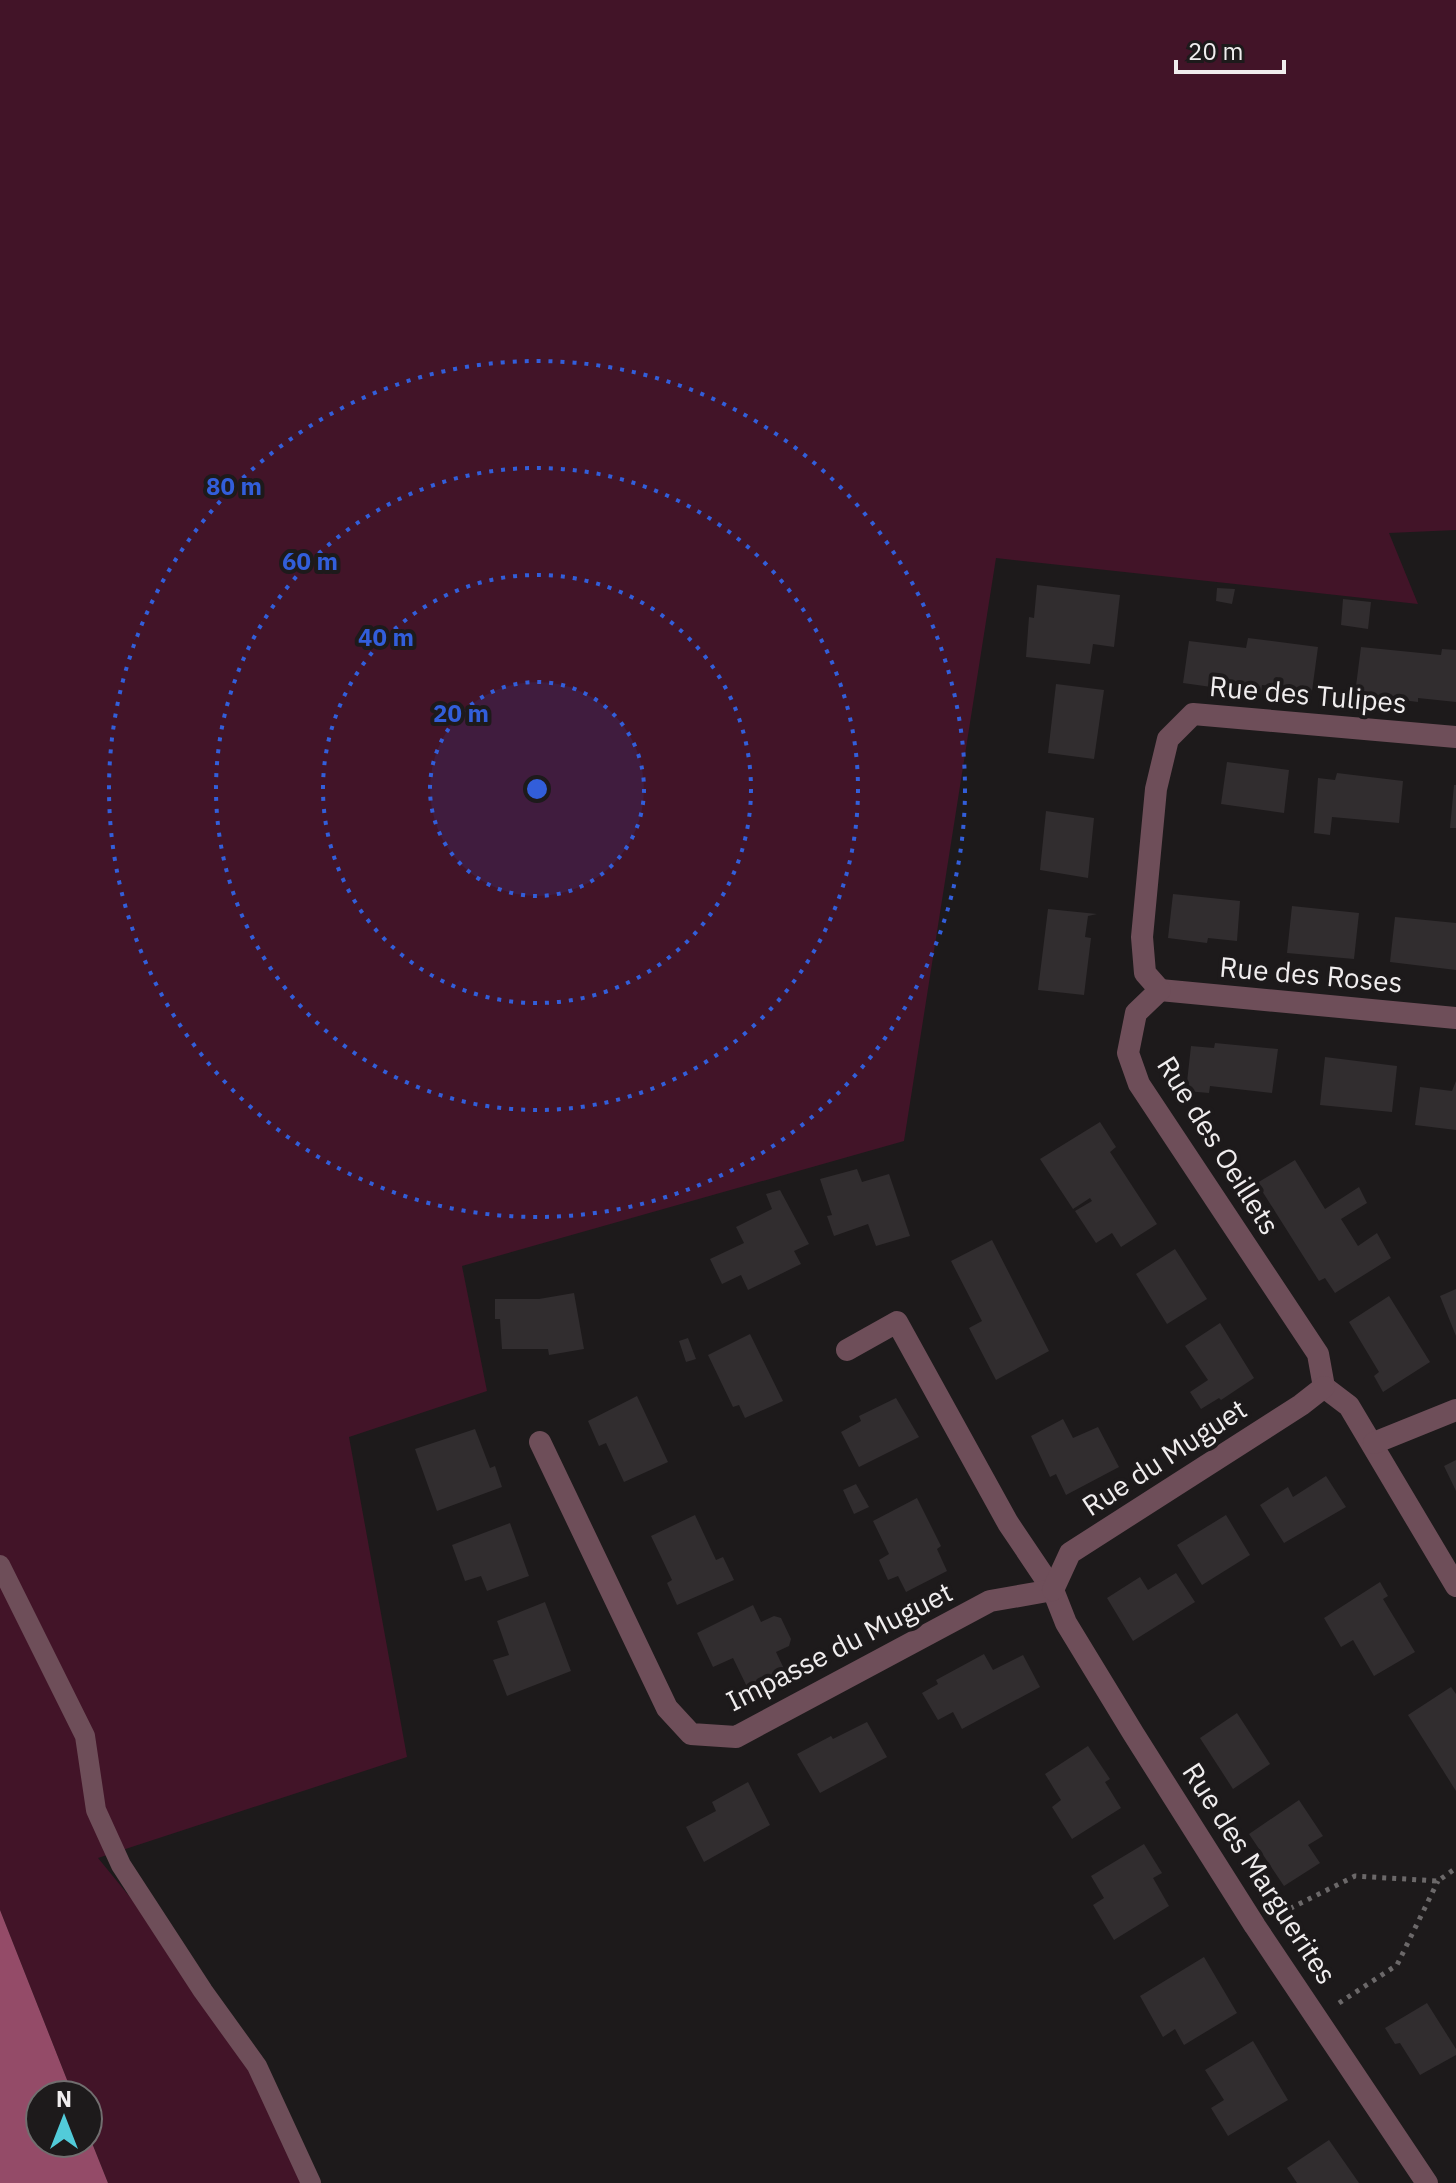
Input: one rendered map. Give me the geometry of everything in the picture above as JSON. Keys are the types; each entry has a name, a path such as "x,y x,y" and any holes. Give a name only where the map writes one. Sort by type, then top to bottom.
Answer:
{"street":[{"name":"Rue des Tulipes","path":"1160,990 1145,973 1142,937 1156,789 1168,739 1193,714 1456,737"},
{"name":"Rue des Roses","path":"1160,990 1456,1018"},
{"name":"Rue des Oeillets","path":"1160,990 1136,1013 1128,1053 1139,1084 1318,1354 1324,1387"},
{"name":"Rue des Marguerites","path":"847,1350 897,1322 1008,1523 1053,1590 1074,1635 1255,1926 1427,2183"},
{"path":"1324,1387 1349,1406 1374,1443 1456,1586"},
{"name":"Rue du Muguet","path":"1053,1590 1070,1553 1301,1405 1324,1387"},
{"path":"1374,1443 1456,1410"},
{"name":"Impasse du Muguet","path":"540,1442 667,1708 691,1734 736,1737 990,1601 1053,1590"}],"lane":[{"path":"0,1565 85,1736 96,1810 121,1865 203,1991 257,2066 311,2183"}],"path":[{"path":"1318,2016 1397,1965 1438,1881 1456,1868"},
{"path":"1255,1926 1355,1876 1438,1881"}],"shaded area":[{"path":"0,0 1456,0 1456,530 1389,533 1418,604 996,558 904,1141 462,1266 487,1391 349,1437 407,1757 98,1858 252,2046 318,2183 108,2183 98,2159 104,2159 104,2079 67,2079 0,1910"},
{"path":"0,1910 67,2079 24,2079 24,2159 98,2159 108,2183 0,2183"}],"building":[{"path":"1037,585 1120,595 1114,647 1093,644 1090,664 1026,657 1029,617 1034,618"},
{"path":"1217,588 1235,589 1232,604 1216,601"},
{"path":"1343,599 1371,602 1368,629 1341,625"},
{"path":"1248,638 1318,647 1312,691 1262,685 1261,694 1183,683 1189,641 1246,648"},
{"path":"1361,647 1441,655 1442,649 1456,650 1456,702 1418,698 1418,702 1355,694"},
{"path":"1056,684 1104,690 1094,759 1048,753"},
{"path":"1227,762 1289,770 1284,813 1221,804"},
{"path":"1337,773 1403,781 1399,823 1332,817 1330,835 1314,833 1318,778 1335,780"},
{"path":"1454,785 1456,828 1450,828"},
{"path":"1046,811 1094,818 1088,878 1040,870"},
{"path":"1173,894 1240,901 1237,941 1208,938 1207,943 1168,938"},
{"path":"1292,906 1359,913 1354,959 1287,953"},
{"path":"1048,909 1097,914 1088,916 1085,937 1091,938 1084,995 1038,990"},
{"path":"1395,917 1456,923 1456,970 1390,962"},
{"path":"1215,1043 1278,1049 1272,1093 1210,1086 1209,1093 1186,1091 1191,1046 1214,1048"},
{"path":"1325,1057 1397,1066 1392,1112 1320,1105"},
{"path":"1456,1081 1456,1130 1415,1125 1420,1087 1452,1091"},
{"path":"1100,1122 1116,1147 1110,1152 1157,1224 1121,1247 1112,1233 1096,1243 1075,1211 1092,1201 1090,1198 1073,1209 1040,1159"},
{"path":"1295,1160 1325,1209 1359,1187 1367,1203 1341,1219 1358,1246 1377,1233 1391,1258 1335,1293 1325,1278 1319,1281 1257,1183"},
{"path":"857,1169 862,1182 889,1174 910,1236 876,1246 868,1224 834,1236 827,1216 832,1215 820,1179"},
{"path":"780,1190 809,1244 794,1251 801,1264 748,1290 741,1275 722,1284 710,1259 744,1243 736,1227 772,1209 766,1194"},
{"path":"992,1240 1049,1351 996,1380 969,1328 982,1321 951,1261"},
{"path":"1175,1249 1207,1299 1167,1324 1136,1274"},
{"path":"1456,1289 1456,1336 1440,1296"},
{"path":"574,1293 584,1349 549,1355 548,1349 502,1349 500,1319 495,1319 495,1299 539,1299"},
{"path":"1389,1296 1430,1362 1383,1392 1374,1376 1379,1372 1349,1322"},
{"path":"1220,1323 1254,1378 1201,1409 1190,1392 1208,1380 1185,1346"},
{"path":"750,1334 783,1401 745,1418 739,1405 733,1407 708,1355"},
{"path":"688,1338 696,1359 686,1362 679,1341"},
{"path":"637,1396 668,1462 624,1482 606,1443 599,1446 588,1421"},
{"path":"896,1398 919,1437 859,1467 841,1432 861,1421 859,1416"},
{"path":"1063,1419 1073,1438 1098,1427 1119,1467 1066,1495 1056,1474 1050,1477 1031,1436"},
{"path":"475,1429 490,1468 495,1466 502,1487 437,1511 415,1449"},
{"path":"1456,1460 1456,1491 1444,1466"},
{"path":"1326,1476 1346,1507 1284,1543 1260,1505 1288,1487 1293,1497"},
{"path":"856,1484 869,1507 854,1514 843,1490"},
{"path":"917,1498 941,1546 937,1549 947,1571 906,1592 898,1576 888,1580 879,1560 889,1554 873,1521"},
{"path":"695,1515 716,1560 723,1557 734,1580 677,1605 667,1583 672,1580 651,1536"},
{"path":"1226,1515 1250,1555 1202,1585 1177,1545"},
{"path":"510,1523 529,1576 487,1591 481,1576 465,1581 452,1545"},
{"path":"1176,1573 1195,1602 1133,1641 1107,1598 1140,1577 1148,1590"},
{"path":"1380,1582 1388,1596 1383,1599 1415,1652 1374,1676 1353,1640 1341,1647 1324,1618"},
{"path":"545,1602 571,1671 507,1696 493,1660 509,1655 497,1621"},
{"path":"753,1605 761,1622 774,1616 781,1618 791,1639 789,1646 776,1652 787,1675 750,1693 733,1658 713,1667 697,1633"},
{"path":"984,1654 993,1670 1023,1655 1040,1687 962,1729 953,1712 938,1720 922,1693 938,1684 936,1680"},
{"path":"1451,1687 1456,1694 1456,1791 1408,1715"},
{"path":"1237,1713 1270,1764 1233,1789 1200,1738"},
{"path":"867,1722 887,1757 820,1793 797,1754"},
{"path":"1088,1746 1110,1779 1105,1782 1121,1808 1072,1839 1052,1807 1061,1800 1045,1774"},
{"path":"748,1782 770,1825 704,1862 686,1827 716,1811 712,1802"},
{"path":"1299,1800 1323,1836 1308,1845 1320,1863 1284,1886 1249,1834"},
{"path":"1144,1844 1162,1873 1153,1878 1169,1906 1114,1940 1093,1905 1104,1898 1091,1876"},
{"path":"1204,1957 1237,2013 1184,2045 1175,2029 1163,2037 1140,1996"},
{"path":"1427,2003 1456,2049 1456,2055 1420,2075 1400,2043 1395,2044 1385,2028"},
{"path":"1253,2041 1288,2100 1228,2136 1211,2108 1224,2100 1205,2070"},
{"path":"1329,2140 1359,2183 1297,2183 1287,2168"}]}
